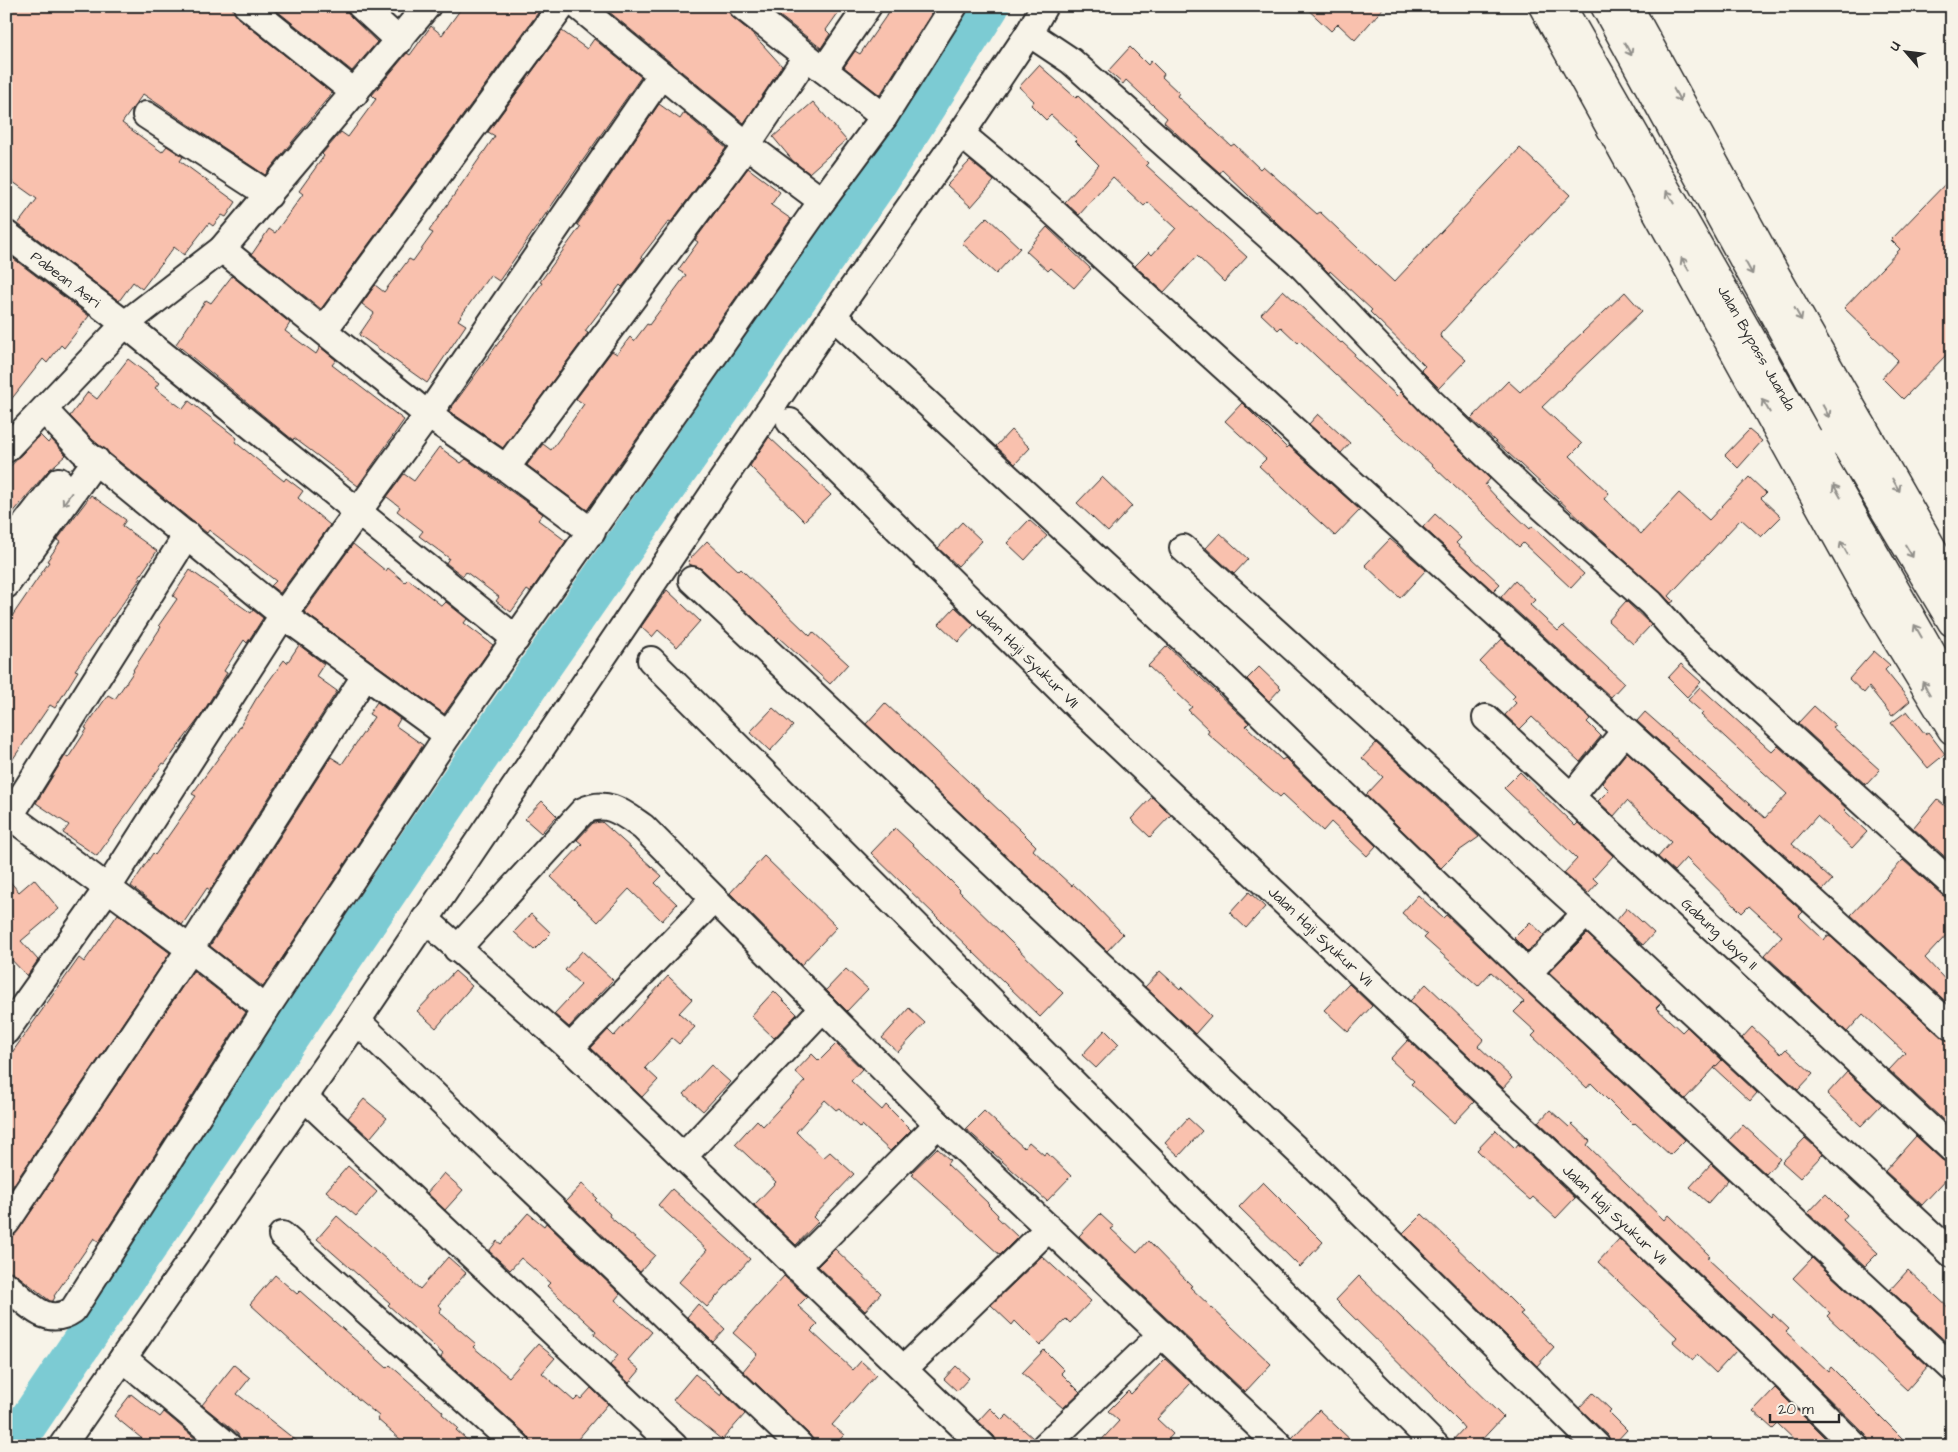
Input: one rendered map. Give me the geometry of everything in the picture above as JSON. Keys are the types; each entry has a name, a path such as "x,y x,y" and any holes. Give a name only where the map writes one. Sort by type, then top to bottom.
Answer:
{"main road":[{"path":"1543,6 1681,236"},
{"name":"Jalan Bypass Juanda","path":"1561,6 1681,236 1804,454 1952,689"},
{"name":"Jalan Bypass Juanda","path":"1605,6 1738,226 1851,431 1952,622"},
{"path":"1628,6 1738,226"},
{"path":"1952,583 1851,431 1804,454 1866,589 1952,730"}],"street":[{"path":"247,6 355,94"},
{"path":"361,6 399,41"},
{"path":"6,449 125,324 222,249 355,94 427,6"},
{"path":"324,330 562,6"},
{"path":"578,6 747,145 822,201"},
{"path":"742,6 884,117"},
{"path":"506,468 747,145 815,64 868,6"},
{"path":"6,1285 46,1317 56,1318 73,1310 266,1009 448,735 822,201 884,117 954,6"},
{"path":"69,1443 123,1358 357,1020 833,316 961,134 1029,32 1044,6"},
{"path":"1029,32 1086,74 1298,262 1430,401 1523,490 1651,603 1682,638 1952,884"},
{"path":"6,1031 107,889 283,615 428,415 662,74"},
{"path":"146,115 269,195"},
{"path":"961,134 1038,198 1952,1027"},
{"name":"Pabean Asri","path":"6,234 125,324 516,638"},
{"path":"222,249 428,415 506,468 592,532"},
{"path":"833,316 1211,665 1528,973 1952,1368"},
{"path":"44,410 89,455 283,615 448,735"},
{"name":"Jalan Haji Syukur VII","path":"790,422 1078,707 1756,1348 1855,1446"},
{"path":"6,549 89,455"},
{"path":"6,585 89,455"},
{"path":"187,535 8,817 190,949 266,1009"},
{"path":"1183,548 1586,913 1952,1254"},
{"path":"692,580 1316,1168 1597,1446"},
{"path":"651,660 1436,1446"},
{"path":"6,1223 190,949 365,676"},
{"name":"Gabung Jaya II","path":"1486,718 1952,1150"},
{"path":"1571,798 1626,731"},
{"path":"457,949 583,811 594,805 618,810 644,827 938,1124 1162,1334 1274,1444"},
{"path":"570,1048 714,899"},
{"path":"1528,973 1586,913"},
{"path":"425,919 570,1048 983,1446"},
{"path":"683,1157 823,1008"},
{"path":"357,1020 800,1446"},
{"path":"304,1097 674,1446"},
{"path":"796,1267 938,1124"},
{"path":"904,1370 1049,1228"},
{"path":"282,1235 517,1446"},
{"path":"1045,1446 1162,1334"},
{"path":"123,1358 228,1446"}],"building":[{"path":"6,6 232,6 238,18 332,93 265,175 143,94 122,123 162,152 167,146 183,157 180,161 236,202 226,217 222,215 213,226 209,223 184,255 174,247 142,289 133,282 119,301 18,224 37,199 6,177"},
{"path":"271,6 346,6 351,17 377,42 352,71"},
{"path":"463,6 543,6 321,309 252,254 269,229 275,233 303,194 299,191 324,156 322,154 341,132 348,137 376,99 372,95 407,53 410,55 431,26 442,35"},
{"path":"602,6 727,6 732,17 752,33 782,66 744,123"},
{"path":"767,6 843,6 826,30 830,34 821,48"},
{"path":"893,6 936,6 880,95 844,67 855,51 860,54"},
{"path":"1304,6 1385,6 1355,40 1338,24 1331,31"},
{"path":"562,31 587,49 594,39 641,77 499,281 490,275 458,320 466,325 427,383 359,335 374,313 362,304 375,285 384,292 409,259 413,261 433,233 429,231 495,136 488,132"},
{"path":"1130,47 1148,65 1151,61 1164,74 1162,77 1179,93 1177,96 1231,146 1234,144 1260,169 1263,166 1317,214 1320,212 1394,282 1520,148 1570,195 1441,333 1440,336 1466,360 1439,388 1421,370 1425,366 1370,312 1372,310 1330,271 1329,273 1222,170 1220,173 1164,122 1167,118 1126,80 1123,84 1108,71"},
{"path":"1039,65 1076,98 1078,96 1148,163 1146,165 1247,257 1224,282 1197,256 1164,292 1135,266 1149,252 1152,255 1176,228 1148,202 1144,206 1113,177 1079,215 1065,202 1099,165 1075,141 1077,139 1051,115 1046,120 1031,105 1034,101 1019,87"},
{"path":"813,102 846,140 809,173 793,161 773,137"},
{"path":"659,104 680,119 684,113 726,148 671,222 669,221 641,257 643,259 622,287 620,285 585,331 588,333 503,448 449,411 542,283 540,282 580,227 577,225"},
{"path":"970,161 994,181 971,207 947,185"},
{"path":"748,168 780,192 771,205 791,219 587,510 527,465 543,444 551,450 563,434 584,404 576,399 612,351 617,354 630,337 634,341 647,324 649,325 686,275 678,270 698,242 695,240"},
{"path":"1952,177 1952,349 1903,399 1882,378 1898,360 1844,308 1900,249 1891,240"},
{"path":"987,217 1020,248 996,274 962,243"},
{"path":"1047,227 1091,269 1074,288 1051,268 1048,271 1026,251"},
{"path":"6,253 89,316 64,348 61,345 47,363 43,359 6,406"},
{"path":"232,276 290,323 285,331 316,354 320,347 336,360 332,365 404,420 358,486 294,438 293,440 176,344 206,300 211,303"},
{"path":"1283,290 1355,354 1354,356 1397,396 1401,392 1490,479 1485,485 1497,498 1530,529 1532,526 1584,574 1571,588 1523,543 1519,547 1300,341 1298,343 1281,327 1278,330 1261,314"},
{"path":"1625,292 1642,311 1542,407 1582,444 1570,456 1609,493 1604,499 1641,534 1679,493 1709,520 1749,477 1766,493 1761,498 1781,517 1761,537 1741,519 1669,596 1674,601 1671,603 1471,419 1508,381 1520,392"},
{"path":"128,359 159,383 155,388 183,409 189,401 237,438 235,442 284,481 286,478 303,491 298,498 330,525 280,593 271,586 276,581 209,530 207,533 93,440 70,416 88,392 97,399"},
{"path":"1242,403 1287,448 1289,446 1360,510 1335,536 1259,466 1266,459 1225,421"},
{"path":"1318,414 1350,443 1341,453 1309,424"},
{"path":"1011,430 1030,448 1015,464 996,446"},
{"path":"1749,430 1762,441 1738,468 1725,455"},
{"path":"40,435 48,443 51,439 66,455 47,472 6,521 6,471"},
{"path":"769,437 831,495 804,521 750,466"},
{"path":"439,447 461,463 466,459 543,514 538,520 566,541 530,592 527,590 511,612 496,601 499,597 466,572 463,576 446,563 449,558 419,536 423,531 397,511 400,507 387,497 404,474 414,481"},
{"path":"1102,477 1132,506 1108,532 1077,503"},
{"path":"91,495 126,520 122,526 157,551 139,577 141,578 75,670 78,671 55,708 50,705 6,769 6,625 49,562 47,561 60,542 57,540"},
{"path":"1435,514 1461,538 1456,543 1500,584 1493,591 1423,527"},
{"path":"1029,520 1047,536 1025,560 1007,543"},
{"path":"962,522 982,541 958,566 938,548"},
{"path":"1220,533 1248,559 1234,574 1206,548"},
{"path":"1390,539 1426,570 1400,598 1365,565"},
{"path":"707,541 739,571 741,569 810,636 813,632 848,664 830,684 778,637 776,639 702,569 689,564 688,561"},
{"path":"353,544 386,571 388,568 405,582 408,579 442,606 446,602 467,619 464,623 493,645 444,714 304,612"},
{"path":"190,570 251,613 253,610 263,618 247,643 244,640 224,671 227,673 200,717 165,764 163,763 97,856 63,833 69,825 36,803 65,756 68,758 87,729 85,728 108,695 115,699 134,671 161,627 159,625 177,599 173,596"},
{"path":"1515,581 1535,600 1530,605 1558,631 1563,626 1624,683 1611,697 1501,597"},
{"path":"667,590 700,621 677,647 658,630 652,637 641,627"},
{"path":"1626,601 1651,625 1633,644 1608,621"},
{"path":"955,607 974,625 958,642 939,624"},
{"path":"1502,639 1590,719 1587,722 1601,736 1580,762 1532,717 1520,729 1505,715 1516,703 1512,699 1515,696 1480,662"},
{"path":"299,645 324,664 316,676 337,691 210,890 207,888 182,925 131,886 196,796 192,794 235,735 256,699 284,660 287,663"},
{"path":"1167,646 1249,723 1246,726 1282,760 1285,758 1376,846 1367,856 1331,822 1323,831 1283,794 1280,797 1207,733 1209,730 1188,710 1192,707 1148,666"},
{"path":"1874,651 1890,665 1885,670 1910,701 1892,716 1869,687 1864,693 1849,679"},
{"path":"1681,664 1701,682 1687,697 1668,678"},
{"path":"1259,667 1281,688 1269,701 1247,679"},
{"path":"1700,687 1772,752 1778,746 1846,808 1844,810 1867,832 1852,848 1817,816 1792,844 1832,880 1823,890 1637,721 1645,712 1765,818 1787,794 1701,715 1703,713 1688,700"},
{"path":"377,702 400,719 396,726 423,745 263,987 210,946 331,757 342,764 374,717 369,714"},
{"path":"885,703 1020,830 1036,846 1033,850 1072,886 1073,884 1087,897 1123,934 1107,951 866,724"},
{"path":"1814,706 1835,725 1832,727 1880,770 1866,785 1798,723"},
{"path":"773,708 793,726 770,751 750,732"},
{"path":"1907,711 1925,734 1928,732 1945,754 1928,768 1891,723"},
{"path":"1376,743 1479,837 1456,853 1441,868 1366,795 1383,777 1362,758"},
{"path":"1627,752 1803,912 1799,916 1824,940 1827,936 1831,937 1942,1038 1952,1042 1952,1128 1889,1070 1905,1053 1863,1014 1847,1032 1765,955 1782,936 1749,906 1742,913 1686,858 1674,871 1658,857 1671,842 1627,801 1614,816 1598,801 1609,790 1602,783"},
{"path":"1520,772 1575,826 1578,823 1613,856 1593,878 1598,883 1588,894 1564,873 1577,859 1504,788"},
{"path":"1152,797 1171,815 1150,837 1131,819"},
{"path":"1937,799 1952,812 1952,863 1913,828"},
{"path":"542,801 557,816 541,833 525,819"},
{"path":"602,822 662,876 655,883 677,904 662,921 629,889 598,922 551,877 582,844 577,840 593,823"},
{"path":"895,828 944,874 1063,993 1040,1017 871,853"},
{"path":"764,856 837,927 801,965 730,893"},
{"path":"1903,860 1942,895 1952,900 1952,929 1925,958 1952,987 1952,1007 1851,915"},
{"path":"6,877 19,892 34,879 59,909 21,941 38,960 27,976 6,954"},
{"path":"1249,892 1265,907 1246,928 1230,913"},
{"path":"1418,895 1443,918 1446,915 1685,1140 1670,1155 1635,1123 1633,1125 1591,1083 1587,1088 1532,1036 1536,1032 1514,1012 1524,1002 1491,972 1478,986 1424,938 1427,935 1402,913"},
{"path":"1627,908 1654,933 1643,945 1616,921"},
{"path":"118,914 170,953 6,1196 6,1061 79,958 84,962"},
{"path":"531,914 551,933 534,950 514,932"},
{"path":"1530,922 1544,935 1528,952 1514,938"},
{"path":"1587,934 1661,1003 1656,1008 1682,1032 1687,1027 1722,1060 1685,1099 1549,972"},
{"path":"582,951 613,980 569,1027 554,1014 581,985 565,970"},
{"path":"846,969 868,989 847,1011 826,990"},
{"path":"193,971 246,1012 99,1242 94,1238 54,1296 53,1301 50,1301 16,1274 6,1270 6,1238 18,1231"},
{"path":"455,971 472,986 436,1028 417,1011"},
{"path":"1160,971 1180,989 1181,987 1211,1016 1195,1034 1145,987"},
{"path":"668,976 692,999 679,1013 695,1027 679,1044 672,1038 645,1068 658,1080 642,1097 591,1048 608,1030 614,1036"},
{"path":"1349,984 1372,1006 1348,1032 1324,1010"},
{"path":"1426,984 1484,1039 1478,1046 1512,1078 1503,1088 1410,1001"},
{"path":"774,991 797,1014 774,1038 751,1016"},
{"path":"909,1008 925,1023 898,1052 882,1038"},
{"path":"1752,1027 1781,1054 1786,1049 1813,1074 1798,1090 1742,1038"},
{"path":"1105,1030 1119,1044 1096,1068 1082,1055"},
{"path":"1408,1040 1474,1102 1454,1123 1411,1084 1414,1081 1390,1059"},
{"path":"836,1044 862,1069 851,1081 882,1110 886,1105 911,1130 890,1151 862,1125 860,1128 839,1108 836,1110 825,1100 796,1132 823,1158 830,1152 854,1174 813,1217 818,1222 796,1245 754,1205 776,1182 735,1144 757,1120 763,1126 805,1081 795,1072 812,1054 819,1061"},
{"path":"1722,1060 1757,1093 1750,1101 1714,1068"},
{"path":"711,1065 730,1082 703,1111 684,1094"},
{"path":"1847,1072 1882,1104 1861,1126 1827,1094"},
{"path":"364,1099 387,1118 370,1138 348,1118"},
{"path":"1550,1110 1569,1127 1572,1124 1590,1141 1587,1145 1664,1220 1668,1215 1710,1256 1707,1258 1771,1317 1773,1314 1789,1329 1786,1332 1828,1371 1831,1367 1910,1446 1870,1446 1866,1435 1766,1337 1539,1122"},
{"path":"984,1111 1024,1148 1029,1142 1044,1155 1046,1152 1071,1176 1047,1201 966,1129"},
{"path":"1188,1118 1202,1131 1179,1156 1165,1143"},
{"path":"1743,1125 1780,1159 1766,1174 1729,1140"},
{"path":"1496,1130 1515,1148 1518,1144 1575,1198 1556,1218 1533,1197 1530,1200 1477,1150"},
{"path":"1916,1136 1942,1160 1952,1164 1952,1173 1922,1205 1885,1171"},
{"path":"1805,1138 1823,1154 1800,1178 1782,1162"},
{"path":"937,1148 950,1160 947,1164 989,1204 998,1215 997,1217 1018,1237 1000,1255 912,1175 914,1174 912,1172"},
{"path":"1711,1164 1728,1180 1708,1203 1690,1187"},
{"path":"348,1166 377,1192 356,1216 326,1191"},
{"path":"444,1173 463,1190 445,1210 427,1193"},
{"path":"1263,1182 1323,1242 1300,1267 1239,1207"},
{"path":"582,1184 597,1198 595,1200 610,1214 609,1216 655,1255 640,1272 566,1201"},
{"path":"672,1189 750,1259 707,1307 679,1282 707,1250 658,1205"},
{"path":"1826,1194 1847,1215 1843,1220 1878,1253 1865,1266 1808,1213"},
{"path":"528,1213 544,1226 546,1223 620,1294 615,1300 652,1332 628,1360 640,1370 629,1383 610,1365 618,1355 594,1334 596,1331 547,1286 550,1283 521,1258 510,1270 489,1251 497,1241 501,1244"},
{"path":"1100,1214 1114,1227 1111,1229 1137,1253 1148,1241 1192,1286 1190,1287 1271,1364 1245,1392 1079,1236"},
{"path":"1422,1214 1523,1312 1520,1314 1554,1347 1537,1366 1403,1233"},
{"path":"337,1216 420,1289 448,1257 466,1273 438,1305 442,1308 439,1312 476,1344 473,1347 509,1377 538,1344 555,1358 542,1373 574,1401 578,1397 581,1399 591,1388 608,1404 572,1446 534,1446 527,1435 441,1357 443,1354 388,1305 390,1303 317,1239"},
{"path":"1619,1239 1737,1350 1716,1373 1697,1355 1693,1360 1673,1342 1677,1337 1598,1262"},
{"path":"835,1249 881,1293 865,1311 818,1266"},
{"path":"1042,1256 1091,1301 1070,1323 1066,1319 1040,1346 1015,1321 1012,1325 991,1305"},
{"path":"1812,1258 1928,1366 1907,1390 1827,1316 1830,1313 1793,1278"},
{"path":"1908,1270 1952,1311 1952,1347 1890,1290"},
{"path":"275,1275 297,1294 300,1291 387,1368 390,1365 443,1412 442,1414 458,1428 456,1430 474,1446 408,1446 377,1419 379,1416 325,1372 250,1304"},
{"path":"784,1276 807,1297 798,1306 818,1324 811,1331 853,1370 861,1361 876,1375 832,1425 844,1435 834,1446 815,1446 810,1435 743,1371 757,1354 733,1333"},
{"path":"1359,1276 1503,1417 1476,1446 1451,1446 1451,1442 1464,1428 1336,1300"},
{"path":"698,1304 725,1329 713,1342 687,1317"},
{"path":"1044,1350 1064,1370 1061,1373 1080,1392 1063,1408 1022,1373"},
{"path":"1165,1359 1191,1383 1157,1419 1173,1434 1162,1446 1096,1446 1119,1421 1108,1411 1128,1391 1131,1394"},
{"path":"234,1365 250,1378 237,1394 303,1446 243,1446 238,1434 202,1405"},
{"path":"956,1366 969,1378 957,1391 944,1379"},
{"path":"695,1374 721,1396 723,1393 745,1414 722,1440 673,1400"},
{"path":"1775,1388 1833,1446 1801,1446 1778,1424 1773,1429 1753,1411"},
{"path":"1593,1393 1611,1410 1609,1412 1627,1430 1612,1446 1608,1435 1579,1408"},
{"path":"131,1394 160,1417 164,1412 204,1446 151,1446 114,1416"},
{"path":"990,1408 1002,1420 1007,1415 1033,1438 1030,1446 998,1446 994,1436 978,1421"},
{"path":"1319,1410 1357,1446 1295,1446 1292,1438"}],"waterway":[{"path":"12,1446 458,786 875,185 989,6"}]}
